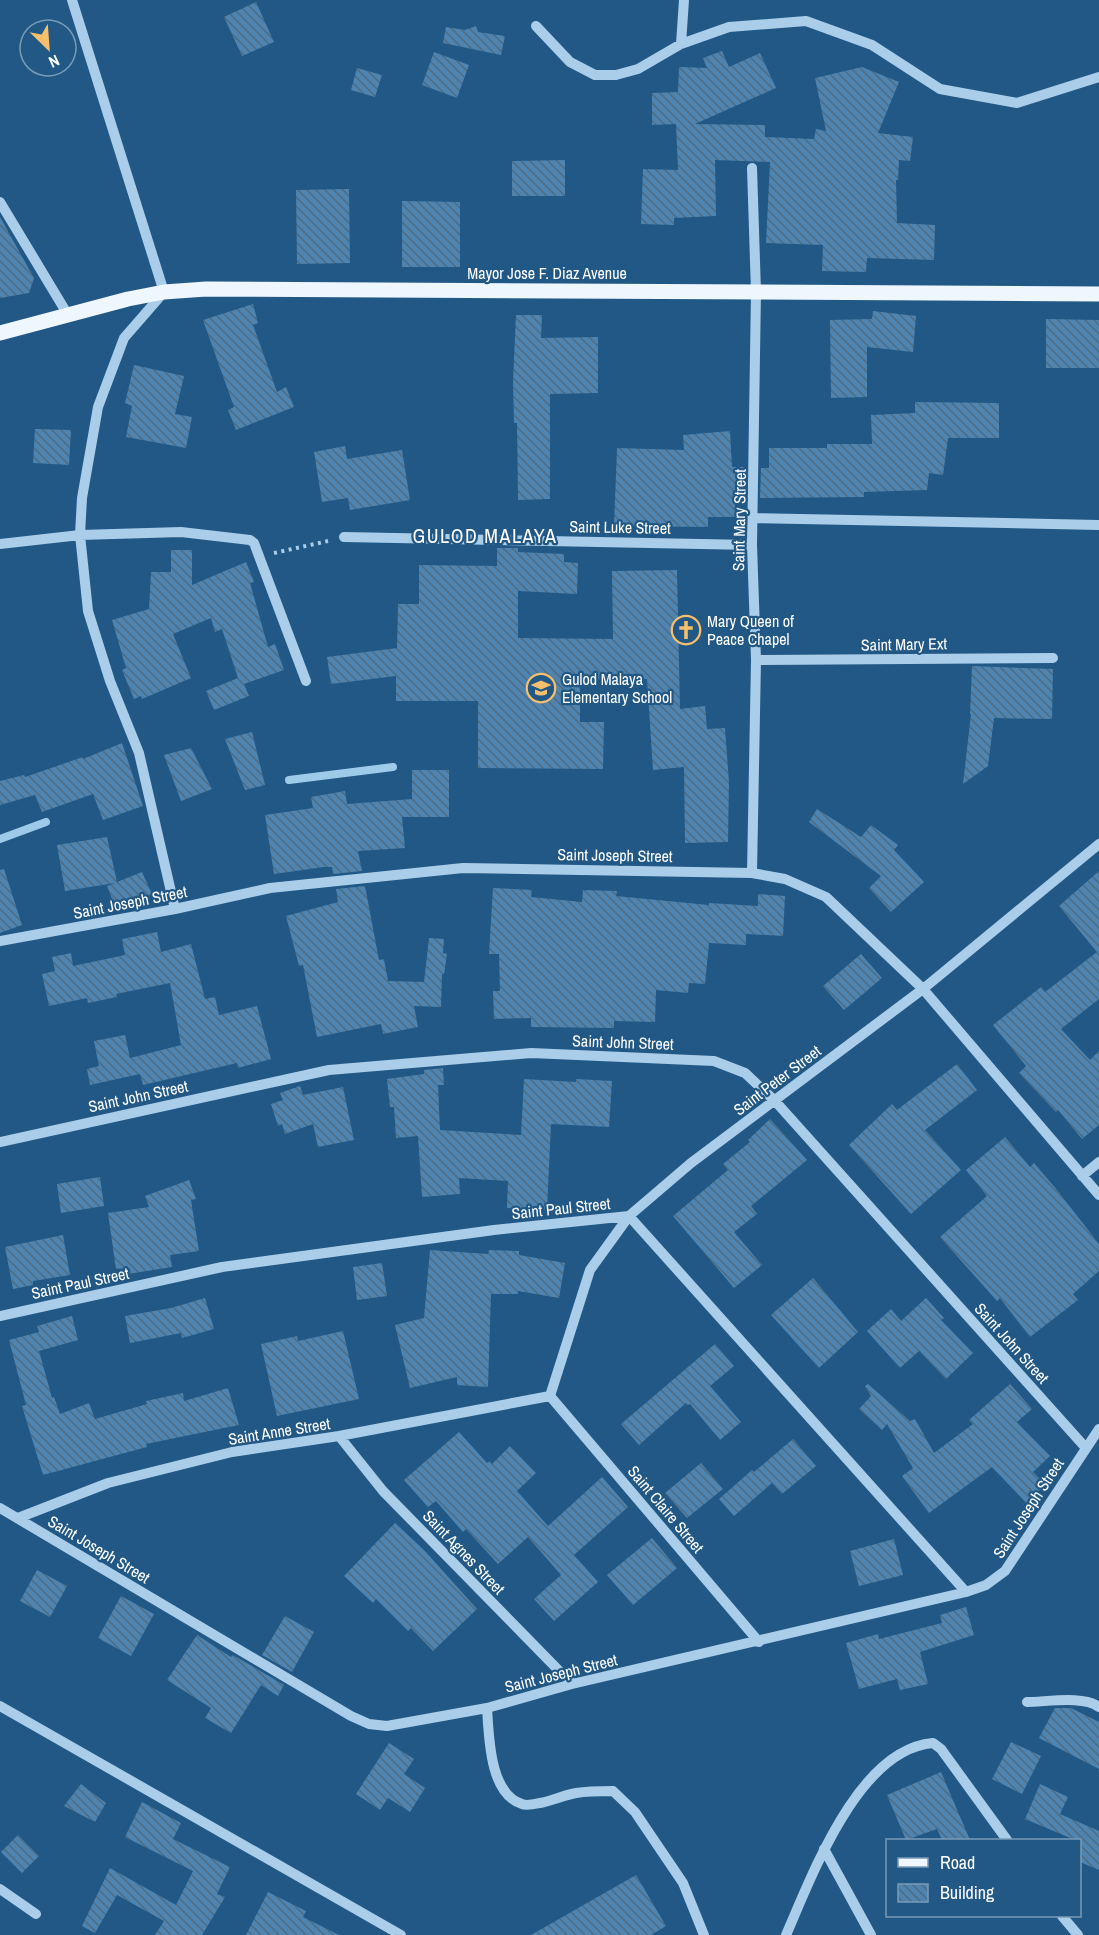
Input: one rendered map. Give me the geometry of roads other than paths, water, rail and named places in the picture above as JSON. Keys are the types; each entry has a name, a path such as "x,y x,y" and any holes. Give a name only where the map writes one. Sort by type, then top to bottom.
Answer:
{"main road":[{"name":"Mayor Jose F. Diaz Avenue","path":"0,333 128,299 164,292 206,289 1099,294"}],"street":[{"path":"72,0 164,292 123,338 98,407 82,498 80,535 88,611 110,681 139,753 175,909"},
{"path":"681,44 684,0"},
{"path":"536,26 570,62 595,75 616,75 638,69 681,44 729,27 806,21 872,45 940,89 1017,103 1099,77"},
{"name":"Saint Mary Street","path":"752,168 756,292 752,545 756,660 752,873"},
{"path":"0,202 68,315"},
{"path":"754,518 1099,525"},
{"path":"0,544 80,535 181,532 244,538 254,543 306,681"},
{"name":"Saint Luke Street","path":"344,537 752,545"},
{"name":"Saint Mary Ext","path":"756,660 1053,657"},
{"name":"Saint Peter Street","path":"550,1396 590,1270 629,1216 691,1163 923,989 1099,843"},
{"name":"Saint Joseph Street","path":"0,941 175,909 270,888 463,868 752,873 785,879 826,897 923,989 1099,1195"},
{"name":"Saint John Street","path":"0,1142 329,1070 531,1053 714,1061 745,1073 775,1101 1085,1448"},
{"path":"1082,1176 1099,1162"},
{"name":"Saint Paul Street","path":"0,1316 222,1267 494,1230 629,1216 966,1592"},
{"name":"Saint Anne Street","path":"18,1518 108,1483 232,1452 339,1436 550,1396"},
{"name":"Saint Claire Street","path":"550,1396 759,1642"},
{"name":"Saint Joseph Street","path":"0,1509 360,1720 369,1724 387,1726 487,1708 572,1684 966,1592 986,1584 1005,1571 1099,1429"},
{"name":"Saint Agnes Street","path":"339,1436 383,1491 572,1684"},
{"path":"1027,1702 1081,1700 1099,1707"},
{"path":"0,1706 401,1935"},
{"path":"487,1708 493,1766 509,1797 523,1805 541,1803 575,1793 613,1791 634,1812 683,1883 704,1935"},
{"path":"786,1935 824,1849 848,1806 880,1769 919,1744 933,1743 941,1749 1006,1839"},
{"path":"824,1849 871,1935"},
{"path":"0,1889 36,1914"},
{"path":"1063,1917 1078,1935"}],"waterway":[{"path":"289,780 393,767"},
{"path":"0,839 46,822"}],"place":[{"name":"Mary Queen of Peace Chapel","path":"686,630"},
{"name":"Gulod Malaya Elementary School","path":"541,688"}],"district":[{"name":"GULOD MALAYA","path":"485,535"}]}
